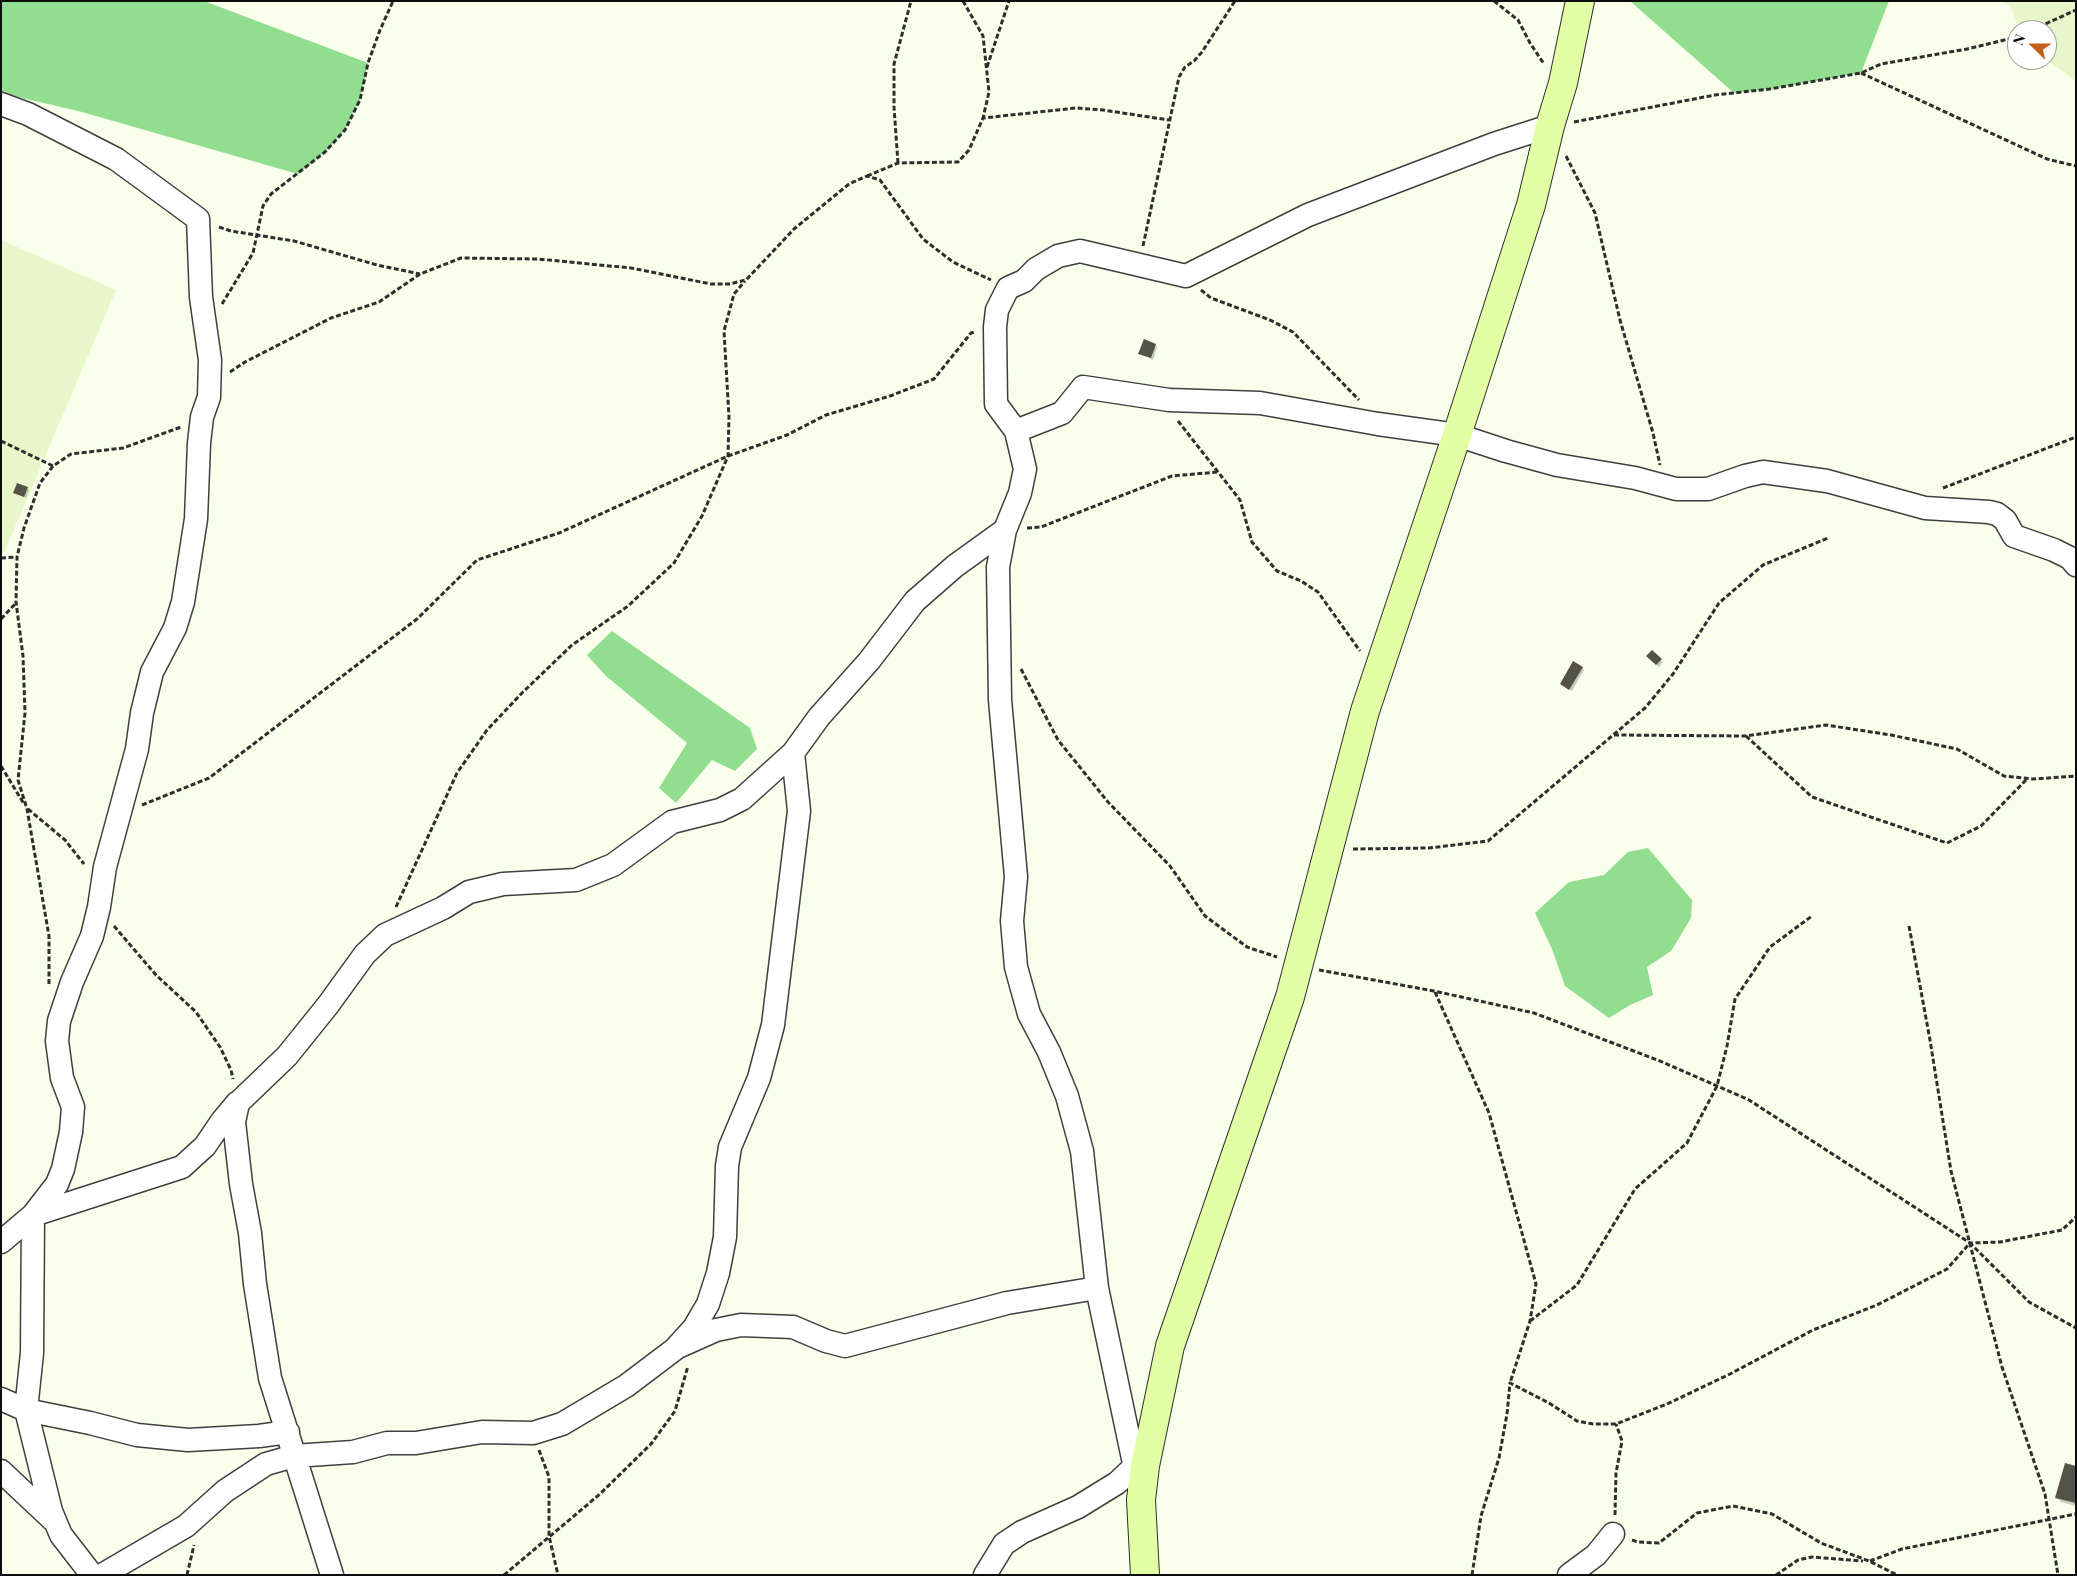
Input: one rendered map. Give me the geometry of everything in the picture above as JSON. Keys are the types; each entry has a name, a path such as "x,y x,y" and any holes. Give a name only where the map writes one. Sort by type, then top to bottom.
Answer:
{"street":[{"path":"1141,1500 1170,1346 1279,1032 1300,964 1362,720 1531,206 1550,126 1563,83 1580,1"},
{"path":"1,104 28,114 116,159 198,219 201,297 210,360 196,519 183,602 174,628 152,672 142,713 137,749 106,867 92,936 72,982 59,1020 57,1041 62,1078 73,1107 71,1132 63,1169 57,1184 33,1215 1,1242"},
{"path":"1145,1575 1141,1500 1097,1288 1082,1151 1067,1096 1049,1052 1029,1014 1016,967 1012,921 1016,877 1000,700 998,567 1005,530 1020,493 1025,469 1016,431 996,404 995,327 997,310 1008,288 1024,281 1036,269 1058,256 1080,251 1138,263 1186,276 1308,215 1485,147 1550,126"},
{"path":"1016,431 1062,413 1083,387 1159,399 1260,403 1384,425 1457,435 1557,465 1635,478 1688,490 1708,489 1763,472 1827,481 1925,508 1989,512 1997,514 2005,520 2014,536 2054,550 2070,558 2076,564"},
{"path":"33,1215 182,1166 205,1146 222,1120 238,1102 286,1056 328,1005 366,954 385,935 442,908 469,892 503,884 576,880 613,865 672,822 720,810 742,799 793,753 820,717 869,661 915,602 955,566 1005,530"},
{"path":"684,1344 708,1304 718,1272 725,1237 727,1166 730,1147 759,1078 773,1025 799,811 793,753"},
{"path":"238,1102 234,1122 241,1184 250,1233 262,1331 270,1378 332,1575"},
{"path":"33,1215 32,1353 26,1410 50,1511 61,1535 92,1575"},
{"path":"102,1575 186,1526 225,1491 266,1464 294,1456 354,1452 387,1443 416,1443 482,1432 533,1433 562,1424 618,1391 684,1344 716,1330 741,1325 793,1327 826,1342 845,1346 1007,1303 1097,1288"},
{"path":"1,1399 26,1410 90,1423 137,1436 188,1440 259,1436 288,1432"},
{"path":"985,1575 1004,1544 1022,1532 1078,1507 1117,1483 1135,1466 1152,1437"},
{"path":"1,1471 56,1522"},
{"path":"1576,1572 1596,1555 1613,1534"}],"path":[{"path":"205,332 253,254 263,206 271,194 325,152 345,130 360,100 368,63 393,1"},
{"path":"898,163 894,107 894,64 911,1"},
{"path":"385,935 416,861 457,773 487,730 572,645 628,606 674,563 702,516 728,456 729,416 724,332 734,294 794,229 849,184 898,163 958,162 969,150 983,118 989,92 983,36 963,1"},
{"path":"986,70 1009,1"},
{"path":"1138,263 1180,77 1185,67 1194,62 1202,52 1235,1"},
{"path":"1494,1 1518,20 1530,43"},
{"path":"2054,20 2076,10"},
{"path":"1664,486 1653,432 1620,320 1595,213 1550,126 1715,96 1770,89 1861,73 1882,64 1967,49 2007,39"},
{"path":"1861,73 2047,159 2076,166"},
{"path":"983,118 1076,108 1104,110 1169,120"},
{"path":"867,176 880,180 923,239 953,262 1008,288"},
{"path":"198,219 231,231 294,241 377,265 420,274"},
{"path":"59,1020 54,1008 49,982 50,936 27,809 18,780 25,713 23,656 16,602 17,558 24,528 40,483 53,466 70,454 123,448 157,437 205,407 227,374 245,362 331,318 379,302 420,274 461,258 538,259 631,268 711,284 728,284 746,280"},
{"path":"1186,276 1211,298 1270,320 1293,332 1384,425"},
{"path":"120,814 209,778 417,619 477,560 559,533 728,456 787,435 826,415 890,396 934,379 971,333 995,327"},
{"path":"1159,399 1240,500 1252,542 1277,572 1301,581 1318,592 1377,673"},
{"path":"1937,490 2076,437"},
{"path":"1,442 53,466"},
{"path":"1005,530 1041,528 1172,476 1218,472"},
{"path":"1329,849 1429,848 1488,841 1645,708 1673,674 1720,603 1763,565 1828,538"},
{"path":"1,558 17,558"},
{"path":"1,619 16,602"},
{"path":"999,641 1020,666 1058,740 1108,802 1170,866 1205,916 1247,947 1325,972 1434,991 1534,1012 1660,1061 1749,1100 1970,1243 2029,1302 2076,1328"},
{"path":"1613,735 1746,736 1826,725 1891,735 1957,749 2004,776 2027,778 2076,776"},
{"path":"1746,736 1812,797 1947,842 1981,826 2027,778"},
{"path":"1,766 27,809 65,840 88,869"},
{"path":"99,907 156,975 196,1012 220,1047 232,1070 238,1102"},
{"path":"1530,1321 1577,1285 1635,1189 1687,1143 1717,1086 1727,1046 1735,999 1770,947 1812,916"},
{"path":"1909,926 1951,1171 2002,1367 2045,1494 2058,1575"},
{"path":"1434,991 1489,1113 1536,1284 1530,1321 1510,1383 1507,1414 1499,1458 1481,1516 1472,1575"},
{"path":"1510,1383 1577,1420 1592,1424 1616,1424 1667,1404 1730,1374 1813,1330 1876,1305 1947,1269 1970,1243 2000,1242 2062,1230 2076,1217"},
{"path":"504,1575 600,1494 650,1444 675,1411 684,1344"},
{"path":"1616,1424 1622,1441 1616,1473 1613,1534 1638,1542 1659,1543 1697,1514 1733,1506 1772,1514 1821,1543 1897,1575"},
{"path":"533,1433 549,1478 550,1536 558,1575"},
{"path":"1776,1575 1798,1560 1812,1557 1869,1562 1902,1549 2076,1514"}],"green space":[{"path":"1,1 204,1 368,63 360,100 345,130 325,152 298,174 82,112 1,93"},
{"path":"1630,1 1889,1 1861,73 1770,89 1734,93"},
{"path":"2000,1 2076,1 2076,81 2057,67 2057,20 2016,20 2010,6"},
{"path":"1,240 116,290 4,553 1,551"},
{"path":"612,631 750,728 757,749 735,771 712,760 676,803 659,788 687,743 606,676 587,655"},
{"path":"1648,848 1692,900 1691,918 1671,951 1647,967 1653,995 1630,1005 1609,1018 1565,986 1552,949 1535,913 1569,882 1604,875 1628,852"}],"building":[{"path":"1144,339 1156,344 1151,358 1138,354"},
{"path":"17,483 28,487 24,497 13,493"},
{"path":"1652,650 1662,659 1656,665 1646,656"},
{"path":"1573,661 1583,667 1569,690 1560,684"},
{"path":"2065,1463 2076,1466 2076,1503 2055,1498"}]}
